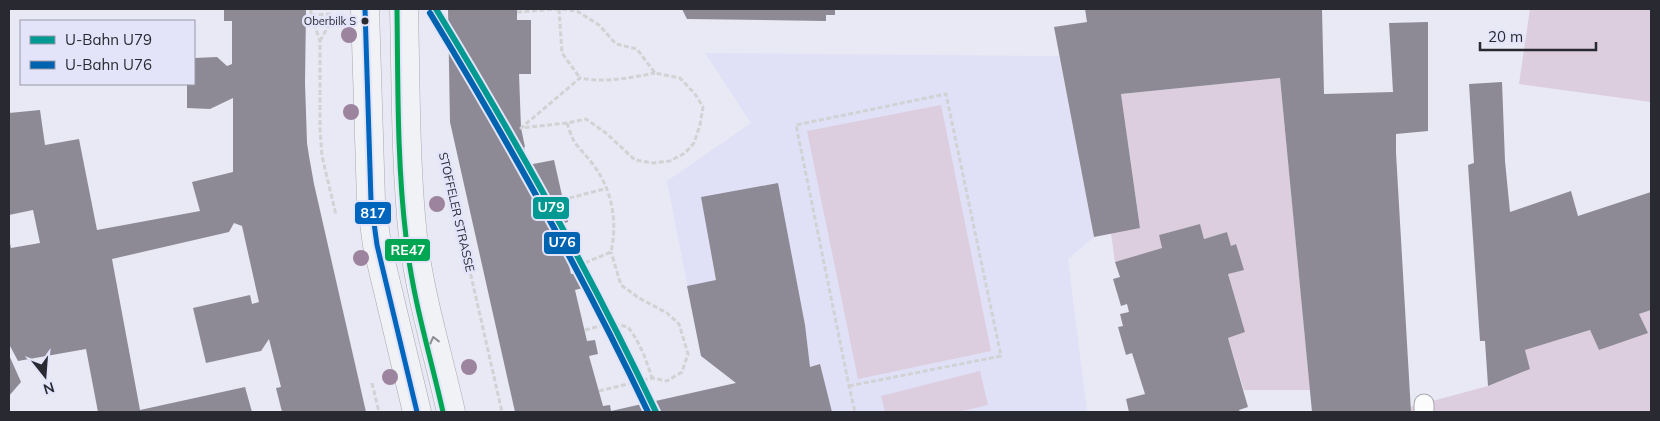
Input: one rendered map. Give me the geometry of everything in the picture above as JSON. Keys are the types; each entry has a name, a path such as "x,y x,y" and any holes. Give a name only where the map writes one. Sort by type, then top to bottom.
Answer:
{"main road":[{"path":"365,9 371,200 377,245 417,412"},
{"path":"404,9 407,146 413,238 421,286 451,412"}],"path":[{"path":"311,9 311,16 320,41"},
{"path":"517,12 559,9 578,11 599,25 616,44 637,49 655,73"},
{"path":"559,9 562,53 580,78 596,82 655,73 680,78 696,94 702,107 700,125 694,143 685,153 670,161 653,163 635,160 586,118 566,123 521,128 580,78"},
{"path":"849,386 1001,356 946,94 796,125 849,386 855,412"},
{"path":"566,123 574,141 593,164 608,188 613,210 615,236 611,252 621,285 639,298 667,313 679,324 688,354 682,372 667,381 652,378 599,391"},
{"name":"STOFFELER STRASSE","path":"442,148 502,412"},
{"path":"562,200 608,188"},
{"path":"570,269 611,252"},
{"path":"584,330 611,323 628,327 638,340 652,378"}],"shaded area":[{"path":"1530,9 1651,9 1651,102 1519,84"},
{"path":"705,53 1059,56 1094,237 1068,259 1087,412 606,412 736,383 701,356 667,181 751,123"},
{"path":"1280,78 1310,390 1244,390 1228,338 1245,332 1228,274 1236,244 1231,246 1227,232 1204,239 1200,224 1159,235 1162,248 1115,262 1111,233 1140,227 1121,94"},
{"path":"941,105 991,351 858,379 807,131"},
{"path":"1651,310 1651,412 1411,412 1410,407 1488,386 1530,369 1525,350 1590,330 1599,350 1647,333 1639,314"},
{"path":"980,371 988,405 958,412 885,412 881,396"}],"building":[{"path":"224,9 306,9 305,83 307,143 314,184 366,412 282,412 276,388 281,387 269,339 261,351 206,363 193,308 250,295 252,304 259,302 242,226 234,223 229,232 112,259 140,410 245,387 252,412 98,412 86,349 18,361 9,344 9,239 11,248 40,243 33,210 9,215 9,113 40,110 45,145 79,139 97,230 200,211 192,182 233,172 233,98 210,109 187,108 187,85 195,85 195,58 217,57 227,66 232,64 232,21 224,21"},
{"path":"448,9 517,9 517,20 531,20 531,74 519,74 521,128 524,147 528,165 554,160 568,222 560,224 571,274 580,273 583,288 575,290 587,341 595,340 598,354 589,356 603,406 610,405 611,411 736,383 701,356 687,286 716,280 701,197 778,183 805,325 810,367 820,364 832,412 515,412 450,122"},
{"path":"682,9 835,9 835,15 826,15 826,21 687,19"},
{"path":"1085,9 1322,9 1324,94 1393,92 1389,23 1428,22 1428,131 1396,134 1411,412 1312,412 1280,78 1121,94 1140,228 1094,237 1054,27 1087,22"},
{"path":"1502,82 1505,161 1510,212 1571,191 1578,216 1651,192 1651,310 1639,314 1648,333 1599,350 1590,330 1525,350 1530,369 1488,386 1485,341 1480,341 1468,165 1474,163 1469,84"},
{"path":"1200,224 1204,239 1227,232 1231,246 1236,244 1244,270 1228,274 1245,332 1228,338 1248,407 1239,410 1240,412 1129,412 1126,399 1145,394 1132,353 1126,355 1118,327 1123,326 1120,314 1129,312 1127,304 1121,306 1113,279 1120,277 1115,262 1162,248 1159,235"},
{"path":"9,355 21,382 9,396"}],"metro line":[{"name":"U79","path":"436,9 495,108 551,208 605,309 656,412"},
{"name":"U76","path":"430,13 544,210 598,310 648,412"}],"transit line":[{"name":"817","path":"365,9 371,201 377,245 417,412"},
{"name":"RE47","path":"397,9 399,152 406,237 417,303 443,412"}],"place":[{"name":"Oberbilk S","path":"365,21"}]}
